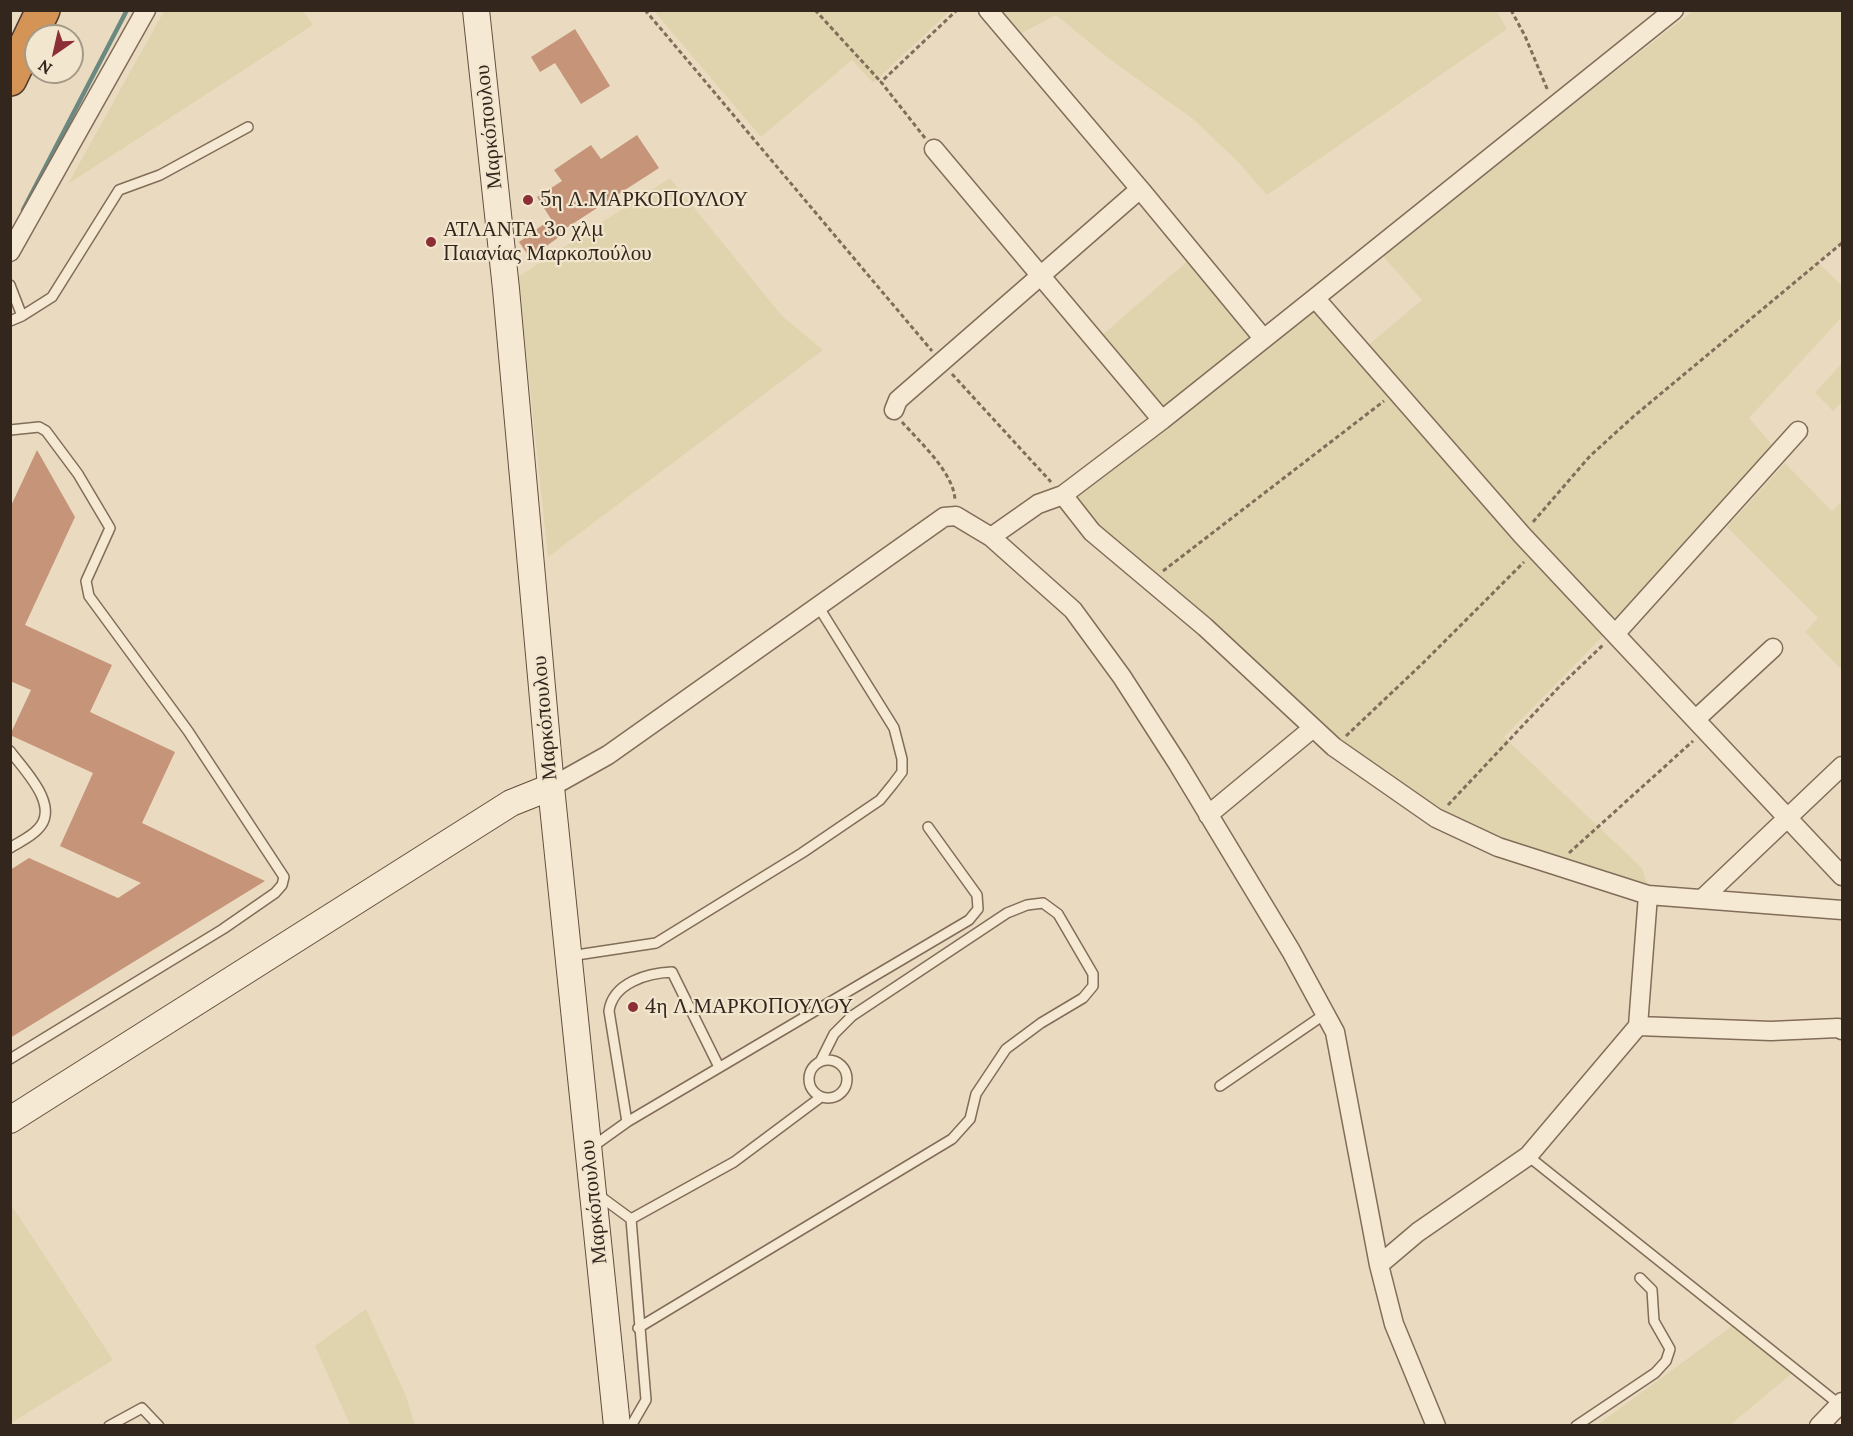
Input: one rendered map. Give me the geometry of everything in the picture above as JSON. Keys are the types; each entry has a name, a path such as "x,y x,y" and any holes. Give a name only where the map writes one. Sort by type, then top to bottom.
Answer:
{"highway":[{"path":"10,79 43,10"}],"main road":[{"name":"Μαρκόπουλου","path":"476,10 507,300 551,787 617,1425"},
{"path":"11,1119 511,803 551,787"}],"street":[{"path":"10,252 146,10"},
{"path":"988,10 1263,338"},
{"path":"991,537 1038,504 1063,495 1162,420 1674,10"},
{"path":"934,149 1038,276 1162,420"},
{"path":"894,410 898,400 1140,189"},
{"path":"1315,298 1522,535 1842,876"},
{"path":"1616,633 1798,431"},
{"path":"1063,495 1092,532 1205,627 1334,747 1436,818 1498,847 1648,895 1842,910"},
{"path":"551,787 609,755 944,517 956,516 991,537 1073,610 1122,677 1291,951 1335,1032 1379,1265 1394,1324 1436,1425"},
{"path":"1701,725 1773,648"},
{"path":"1208,815 1313,728"},
{"path":"1702,899 1842,766"},
{"path":"1379,1265 1418,1232 1528,1156 1638,1026 1648,895"},
{"path":"1638,1026 1771,1031 1838,1028 1842,1030"},
{"path":"1819,1425 1842,1404"}],"lane":[{"path":"10,321 52,297 119,190 160,175 248,127"},
{"path":"10,285 22,316"},
{"path":"10,430 39,427 46,430 90,492 110,528 86,580 88,596 188,731 283,873 284,881 275,893 223,929 10,1059"},
{"path":"570,956 656,943 801,853 880,800 902,772 902,759 894,728 818,606"},
{"path":"10,751 44,800 46,818 37,831 10,848"},
{"path":"588,1150 627,1122 969,920 978,909 977,895 928,827"},
{"path":"638,1328 952,1139 970,1119 976,1094 1006,1049 1041,1023 1083,998 1093,986 1093,974 1058,914 1043,903 1028,904 1007,913 852,1016 834,1034 809,1077 812,1089 821,1097 839,1095 847,1078 837,1063 819,1062"},
{"path":"627,1122 609,1011 611,999 618,990 638,979 672,972 719,1067"},
{"path":"1220,1086 1325,1014"},
{"path":"631,1219 734,1162 821,1097"},
{"path":"1528,1156 1842,1404"},
{"path":"593,1191 631,1219 638,1328 646,1400 631,1425"},
{"path":"1576,1425 1655,1373 1666,1361 1670,1349 1654,1321 1652,1290 1640,1278"},
{"path":"109,1425 142,1408 159,1425"}],"path":[{"path":"645,10 941,362 1063,495"},
{"path":"814,10 881,82 934,149"},
{"path":"881,82 957,10"},
{"path":"1511,10 1525,36 1554,107"},
{"path":"1522,535 1590,456 1634,416 1842,243"},
{"path":"1149,581 1237,516 1397,391"},
{"path":"894,410 940,465 955,493 956,516"},
{"path":"1334,747 1423,663 1536,549"},
{"path":"1436,818 1560,686 1616,633"},
{"path":"1557,865 1701,725"}],"shaded area":[{"path":"1496,10 1507,29 1267,195 1239,163 1193,119 1112,61 1056,15 1022,33 1000,11"},
{"path":"164,11 303,11 313,25 68,184"},
{"path":"654,11 950,11 873,83 852,60 761,137"},
{"path":"1693,11 1842,11 1842,243 1818,262 1842,286 1842,317 1749,418 1774,447 1606,633 1504,737 1642,868 1648,886 1498,838 1433,808 1343,746 1095,523 1072,498 1172,421 1101,336 1190,259 1265,348 1314,311 1355,356 1422,300 1383,256 1432,214"},
{"path":"670,178 782,316 823,350 548,557 518,277"},
{"path":"1842,363 1842,402 1833,411 1815,393"},
{"path":"1785,463 1832,511 1842,501 1842,670 1805,632 1818,618 1727,527"},
{"path":"10,1203 113,1360 11,1423 10,1423"},
{"path":"366,1309 406,1396 415,1425 350,1425 315,1346"},
{"path":"1736,1323 1795,1371 1730,1425 1596,1426"}],"building":[{"path":"575,29 610,86 581,104 555,63 540,72 531,57"},
{"path":"637,135 659,168 560,232 563,234 530,258 519,242 551,219 537,197 562,181 554,170 591,145 601,159"},
{"path":"37,450 75,517 25,625 112,665 90,712 175,752 142,823 265,881 10,1038 10,870 29,858 118,898 141,883 60,846 93,773 10,735 31,690 10,681 10,508"}],"waterway":[{"path":"23,210 127,10"}],"place":[{"name":"5η Λ.ΜΑΡΚΟΠΟΥΛΟΥ","path":"528,200"},
{"name":"ΑΤΛΑΝΤΑ 3ο χλμ Παιανίας Μαρκοπούλου","path":"431,242"},
{"name":"4η Λ.ΜΑΡΚΟΠΟΥΛΟΥ","path":"633,1007"}]}
